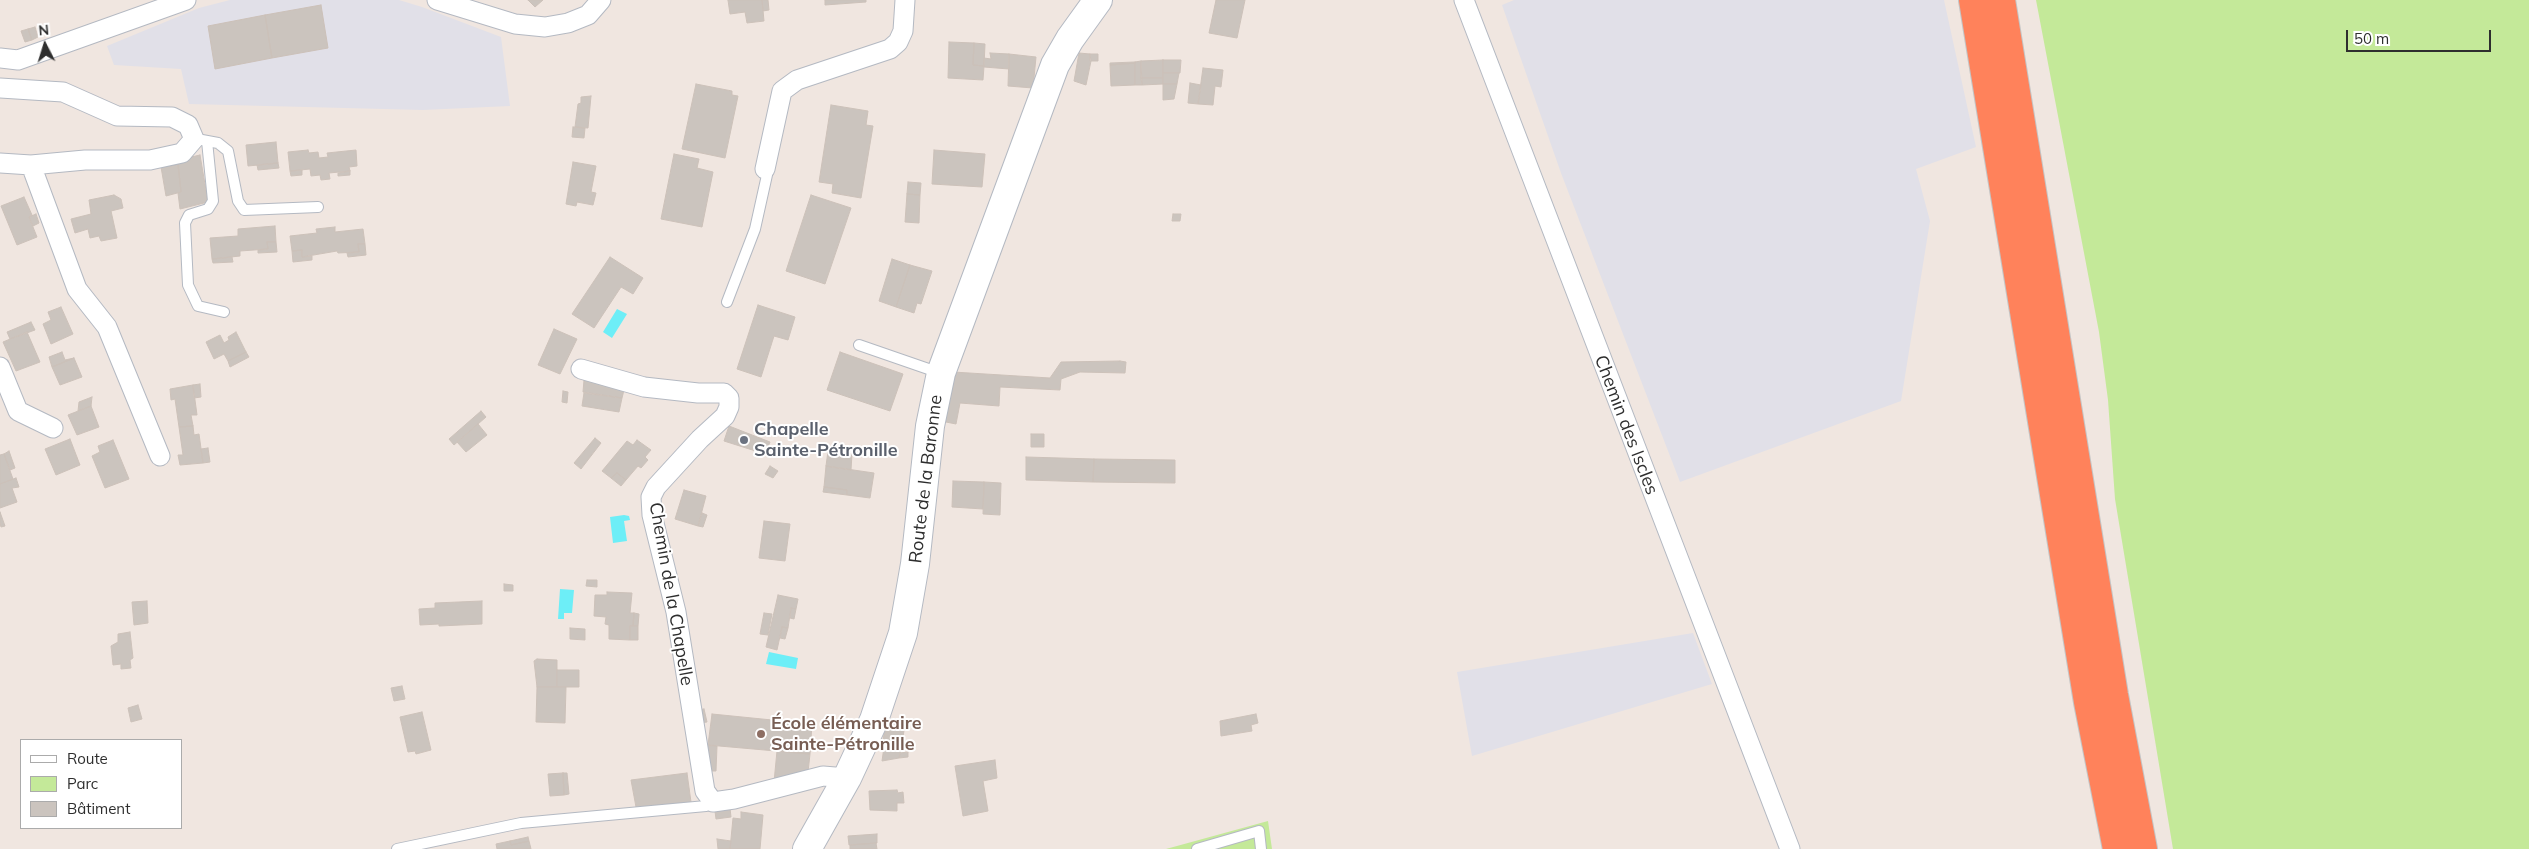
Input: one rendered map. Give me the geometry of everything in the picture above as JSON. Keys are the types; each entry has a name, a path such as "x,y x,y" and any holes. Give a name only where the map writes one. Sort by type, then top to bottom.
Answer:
{"highway":[{"path":"1973,0 2088,702 2117,849"},
{"path":"2001,0 2098,597 2143,849"}],"main road":[{"name":"Route de la Baronne","path":"807,849 847,778 874,720 903,633 915,564 930,426 941,373 1055,66 1070,38 1098,0"}],"street":[{"path":"0,58 18,60 186,0"},
{"path":"437,0 515,24 544,27 568,23 588,15 601,0"},
{"path":"765,169 782,91 797,80 890,49 898,42 902,31 905,0"},
{"name":"Chemin des Iscles","path":"1464,0 1790,849"},
{"path":"0,88 63,92 117,116 172,117 188,125 200,140 182,153 150,160 85,160 31,165 0,163"},
{"path":"31,165 77,289 107,327 160,456"},
{"path":"0,366 18,411 53,428"},
{"name":"Chemin de la Chapelle","path":"581,369 644,387 698,393 724,393 729,398 725,416 656,487 651,497 652,515 676,612 701,777 705,791 713,802"},
{"path":"713,802 734,800 823,776 847,778"}],"lane":[{"path":"224,312 198,306 188,285 185,223 189,215 208,209 213,201 200,140 218,143 228,151 238,201 244,210 318,208"},
{"path":"727,302 754,229 767,175 765,169"},
{"path":"858,345 941,373"},
{"path":"397,849 521,823 706,806 713,802"},
{"path":"1197,849 1259,831 1261,849"}],"shaded area":[{"path":"230,0 399,0 422,7 501,37 510,106 423,110 189,104 181,69 114,65 107,46 199,8"},
{"path":"1514,0 1944,0 1976,147 1916,169 1930,221 1901,401 1680,482 1561,173 1502,5"},
{"path":"1693,633 1712,684 1472,756 1457,672"}],"green space":[{"path":"2036,0 2529,0 2529,849 2173,849 2115,499 2108,400 2099,332"},
{"path":"1268,821 1272,849 1166,849"}],"water":[{"path":"617,309 627,314 612,338 603,332"},
{"path":"629,516 630,520 624,521 627,541 613,543 610,517"},
{"path":"560,589 574,590 572,613 564,613 564,619 558,619"},
{"path":"769,652 798,658 796,669 766,664"}],"building":[{"path":"528,0 543,0 535,7"},
{"path":"728,0 762,0 764,21 747,23 745,12 730,14"},
{"path":"762,0 768,0 769,10 763,11"},
{"path":"825,0 866,0 866,2 825,5"},
{"path":"1216,0 1245,0 1237,38 1209,33"},
{"path":"321,5 328,48 272,58 265,15"},
{"path":"265,15 272,58 215,69 208,26"},
{"path":"35,27 38,37 32,40 28,29"},
{"path":"28,29 32,40 25,42 21,31"},
{"path":"949,42 974,43 973,65 984,66 983,80 948,78"},
{"path":"974,43 985,44 984,66 973,65"},
{"path":"990,53 1009,54 1009,69 984,67 984,58 991,59"},
{"path":"1079,53 1090,54 1091,61 1086,85 1074,81"},
{"path":"1009,54 1036,57 1033,88 1008,86"},
{"path":"1090,54 1098,54 1098,61 1090,61"},
{"path":"1163,60 1181,60 1180,73 1163,73"},
{"path":"1163,60 1163,78 1141,78 1141,61"},
{"path":"1141,61 1142,85 1135,85 1135,62"},
{"path":"1110,63 1135,63 1110,65"},
{"path":"1135,63 1135,85 1111,86 1110,65"},
{"path":"1203,68 1223,70 1221,87 1215,86 1213,105 1198,104"},
{"path":"1163,73 1179,73 1177,84 1163,84"},
{"path":"1141,78 1163,78 1163,84 1142,85"},
{"path":"1190,83 1201,85 1198,104 1188,103"},
{"path":"696,84 732,91 732,95 738,96 725,158 682,149"},
{"path":"1163,84 1177,84 1174,99 1163,100"},
{"path":"591,96 588,128 575,127 578,104 581,103 581,97"},
{"path":"831,105 868,111 866,125 873,126 861,198 832,193 833,184 819,182"},
{"path":"573,127 585,128 584,138 572,137"},
{"path":"276,142 278,163 248,166 246,145"},
{"path":"308,150 309,153 318,152 319,158 328,157 327,153 356,150 357,166 349,167 350,171 329,173 330,179 321,180 320,175 311,176 310,169 290,171 288,152"},
{"path":"934,150 985,154 982,187 932,184"},
{"path":"674,154 699,159 697,168 713,172 702,227 661,219"},
{"path":"200,155 208,202 180,209 178,193 181,192 178,164 170,166 170,162"},
{"path":"170,162 170,166 178,164 181,192 166,196 161,167"},
{"path":"573,162 596,166 591,192 596,193 593,205 577,202 576,206 566,204"},
{"path":"278,163 279,168 258,170 257,165"},
{"path":"302,170 302,175 291,176 290,171"},
{"path":"350,171 350,175 338,176 338,173"},
{"path":"908,182 921,183 920,195 907,194"},
{"path":"907,194 920,195 919,223 905,222"},
{"path":"114,195 121,199 123,208 111,211 117,238 101,241 99,236 90,238 88,229 75,233 71,219 91,214 89,200"},
{"path":"811,195 851,208 825,284 786,271"},
{"path":"24,197 32,215 29,217 37,237 17,245 1,206"},
{"path":"36,214 39,223 33,226 29,217"},
{"path":"1173,214 1181,214 1180,221 1172,221"},
{"path":"275,226 276,242 267,242 268,249 240,251 240,256 212,259 210,238 238,236 238,229"},
{"path":"335,227 335,232 363,229 365,244 358,244 359,252 338,253 337,251 302,257 302,250 292,251 290,236 317,233 316,229"},
{"path":"267,242 276,242 277,252 258,253 258,250 268,249"},
{"path":"358,244 365,244 366,255 348,257 347,253 359,252"},
{"path":"302,250 302,257 312,256 312,260 293,262 292,251"},
{"path":"232,257 233,262 213,263 212,259"},
{"path":"610,257 643,278 633,294 621,287 594,328 572,314"},
{"path":"892,259 910,265 896,307 879,301"},
{"path":"910,265 932,271 921,304 917,303 914,313 896,307"},
{"path":"758,305 795,317 788,340 774,336 761,377 737,369"},
{"path":"61,307 73,334 51,344 43,324 51,320 48,312"},
{"path":"31,322 35,330 10,339 7,332"},
{"path":"554,329 577,339 560,374 538,365"},
{"path":"27,332 40,362 16,371 3,342"},
{"path":"236,332 246,352 228,361 224,354 214,359 206,342 220,335 224,343 229,340 228,337"},
{"path":"62,352 65,360 74,358 52,367 49,357"},
{"path":"246,352 249,357 230,367 228,361"},
{"path":"840,352 903,374 890,411 827,390"},
{"path":"74,358 82,377 60,385 52,367"},
{"path":"1061,362 1126,362 1125,373 1080,372 1061,379 1060,390 1000,387 999,406 960,403 956,424 941,421 953,372 1050,378"},
{"path":"584,380 625,386 622,398 583,392"},
{"path":"200,384 201,397 194,398 193,385"},
{"path":"193,385 197,415 191,415 193,426 179,427 175,399 171,400 170,389"},
{"path":"563,391 568,392 567,403 562,402"},
{"path":"584,393 622,398 619,412 582,406"},
{"path":"92,397 91,406 78,411 79,402"},
{"path":"91,406 99,427 77,435 68,415"},
{"path":"481,411 486,417 454,445 449,439"},
{"path":"478,424 487,435 466,452 457,442"},
{"path":"193,426 194,435 199,434 203,463 180,465 178,455 183,455 179,427"},
{"name":"Chapelle Sainte-Pétronille","path":"729,426 770,442 765,454 724,441"},
{"path":"1031,434 1044,434 1044,447 1031,447"},
{"path":"595,438 601,443 581,469 574,463"},
{"path":"70,439 80,465 56,475 45,449"},
{"path":"113,440 129,479 105,488 92,456 100,452 98,446"},
{"path":"637,440 651,450 645,457 648,460 641,468 638,466 626,480 617,473 611,478 602,471 627,441 633,445"},
{"path":"208,448 210,462 203,463 201,449"},
{"path":"9,451 15,468 10,470 4,454"},
{"path":"828,451 852,454 851,470 826,466"},
{"path":"4,454 13,479 0,484 0,455"},
{"path":"1026,457 1094,459 1093,482 1026,480"},
{"path":"1094,459 1175,460 1175,483 1093,482"},
{"path":"770,466 778,471 773,478 765,474"},
{"path":"826,466 874,473 870,498 847,495 847,490 824,487"},
{"path":"617,473 626,480 621,486 611,478"},
{"path":"16,478 19,487 12,488 17,502 0,508 0,484"},
{"path":"953,481 984,482 983,509 952,507"},
{"path":"984,482 1001,483 1000,515 983,514"},
{"path":"824,487 847,490 847,495 823,492"},
{"path":"684,490 706,496 698,526 675,519"},
{"path":"0,512 5,526 1,527 0,523"},
{"path":"702,513 707,515 703,527 698,526"},
{"path":"764,521 790,524 785,561 759,558"},
{"path":"587,580 597,580 597,587 586,586"},
{"path":"504,584 513,585 513,591 504,591"},
{"path":"607,592 632,593 630,613 634,613 633,626 630,626 630,640 609,639 609,625 605,624 606,617 594,616 595,595 607,595"},
{"path":"778,595 798,599 796,609 791,608 788,628 782,627 777,650 766,647"},
{"path":"147,601 148,623 134,625 132,602"},
{"path":"482,601 482,624 420,625 419,609 435,608 435,603"},
{"path":"791,608 796,609 794,619 790,618"},
{"path":"634,613 639,614 638,626 633,626"},
{"path":"764,613 772,614 768,635 760,634"},
{"path":"630,626 638,626 638,640 630,640"},
{"path":"782,627 788,628 785,639 780,638"},
{"path":"570,628 585,629 585,640 570,639"},
{"path":"130,632 133,658 130,660 131,668 121,669 121,664 113,665 111,646 118,642 118,634"},
{"path":"537,659 557,660 557,687 537,687 534,661"},
{"path":"557,670 579,670 579,687 557,687"},
{"path":"402,686 405,699 394,701 391,688"},
{"path":"537,687 566,687 565,723 536,722"},
{"path":"138,705 142,719 131,722 128,708"},
{"path":"704,709 707,722 699,723 697,710"},
{"path":"422,712 431,750 416,754 415,751 408,752 400,717"},
{"name":"École élémentaire Sainte-Pétronille","path":"712,714 812,724 810,754 708,745"},
{"path":"1256,714 1258,723 1251,725 1252,731 1221,736 1220,721"},
{"path":"886,721 905,724 901,750 882,747"},
{"path":"702,745 717,746 716,771 708,771"},
{"path":"884,747 901,750 899,758 882,761"},
{"path":"777,751 810,754 808,772 774,782"},
{"path":"908,752 908,757 899,758 900,753"},
{"path":"995,760 997,778 983,781 988,811 963,816 955,766"},
{"path":"563,773 567,773 569,794 564,795"},
{"path":"563,773 564,795 550,796 548,774"},
{"path":"687,773 691,802 636,807 631,780"},
{"path":"897,790 898,793 903,792 904,803 897,803 897,811 870,810 869,791"},
{"path":"730,808 731,817 716,819 715,811"},
{"path":"741,812 763,815 760,849 730,849 733,818 741,819"},
{"path":"877,834 877,843 849,845 848,836"},
{"path":"528,837 529,841 511,845 510,841"},
{"path":"717,839 731,841 730,849 718,849"},
{"path":"510,841 511,845 529,841 531,849 497,849 496,844"},
{"path":"876,843 877,849 850,849 850,845"}],"place":[{"name":"Chapelle Sainte-Pétronille","path":"744,440"},
{"name":"École élémentaire Sainte-Pétronille","path":"761,734"}]}
